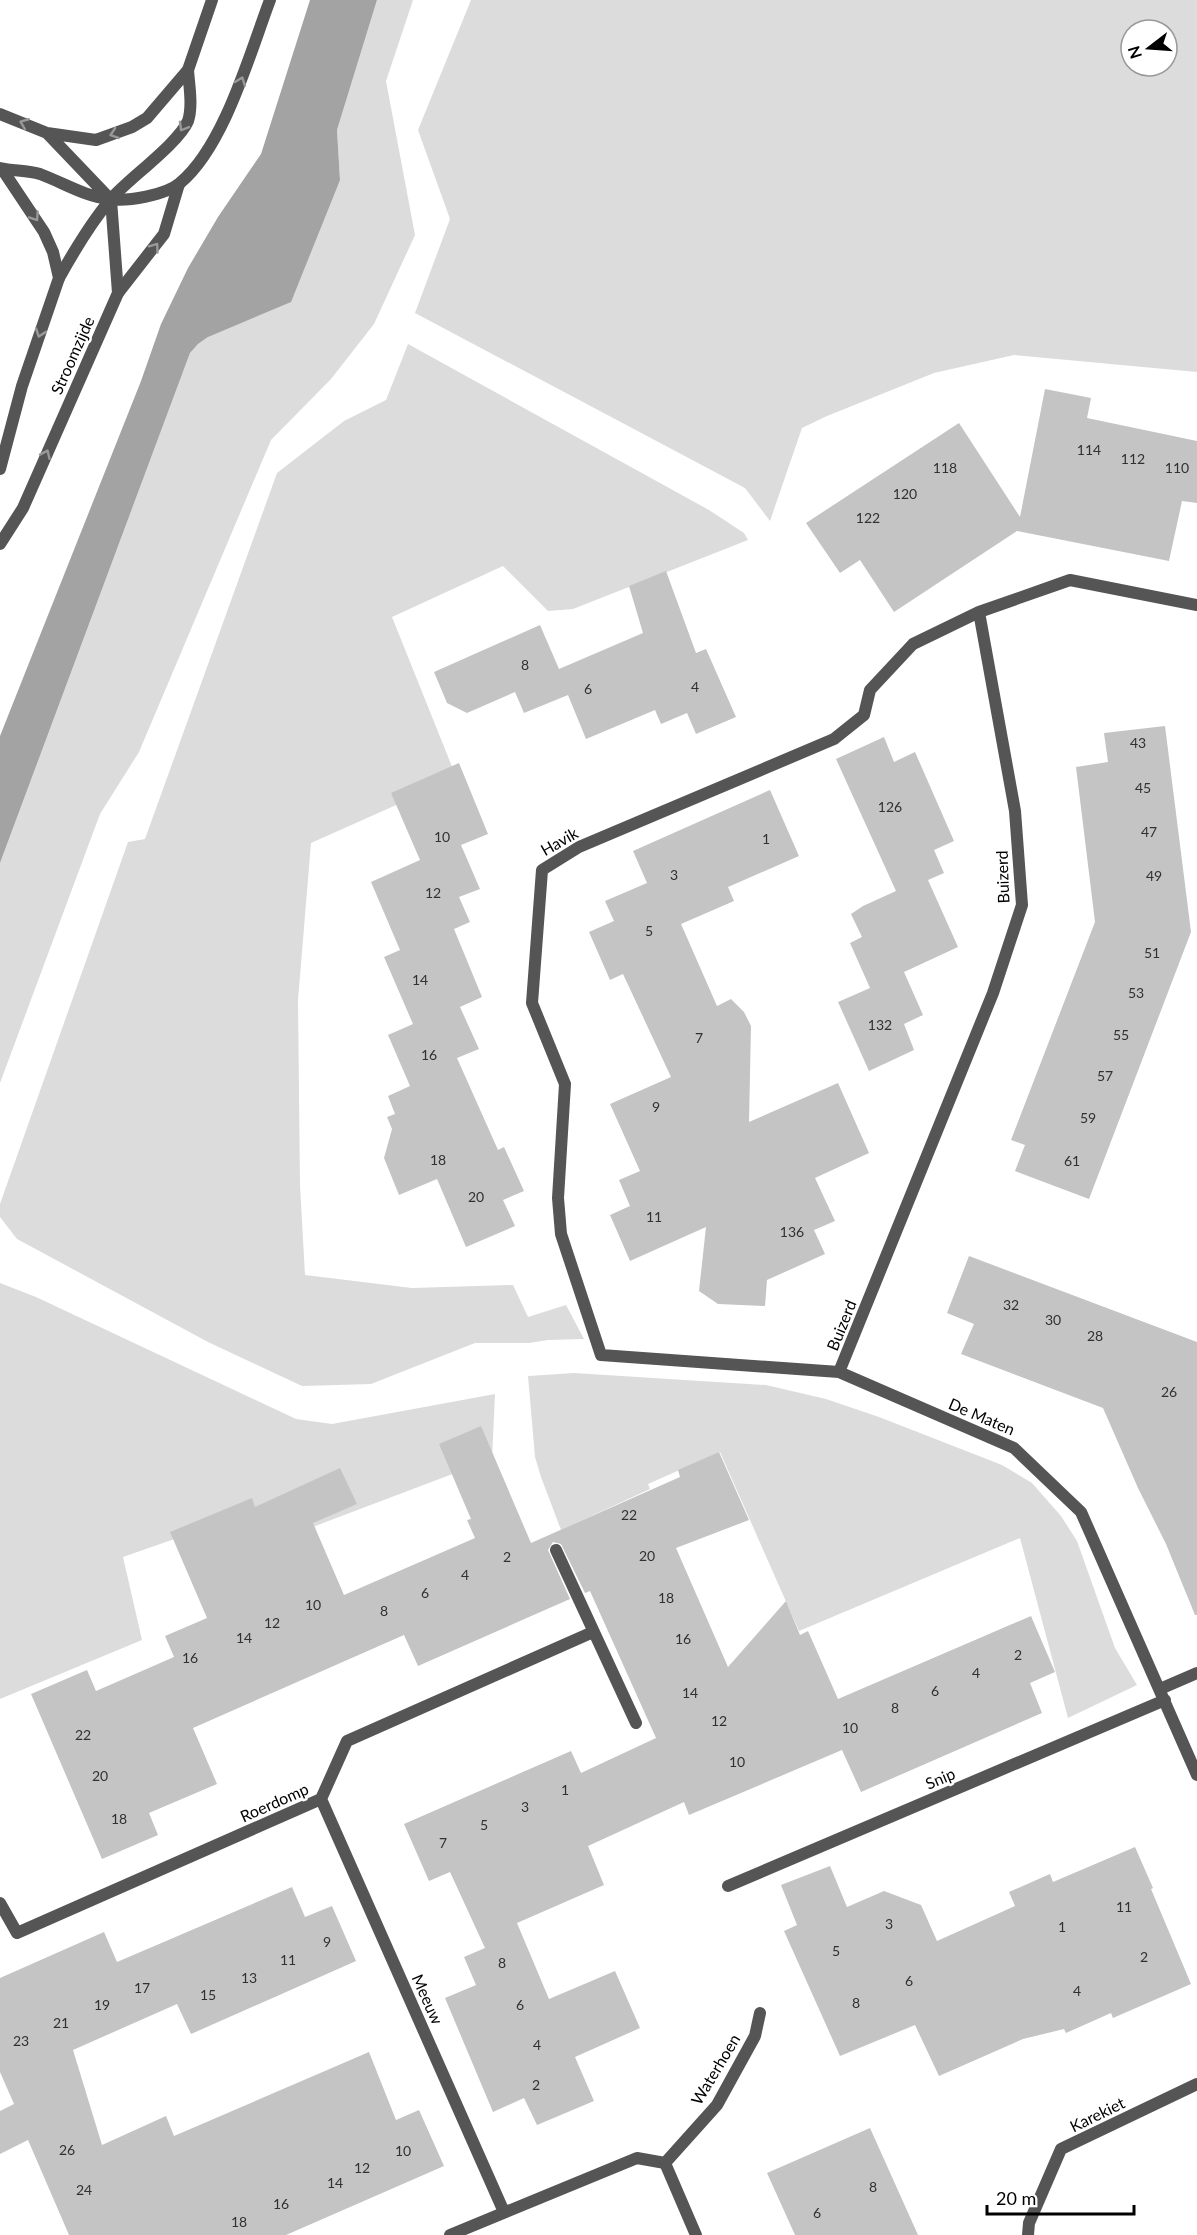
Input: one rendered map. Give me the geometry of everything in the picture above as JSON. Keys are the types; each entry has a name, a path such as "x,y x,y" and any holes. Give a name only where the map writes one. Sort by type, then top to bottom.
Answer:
{"street":[{"name":"Stroomzijde","path":"0,469 22,386 59,278 79,243 111,200 177,136 188,120 190,100 188,70 212,0"},
{"name":"Stroomzijde","path":"111,200 159,194 179,184 202,157 232,104 270,0"},
{"path":"0,114 47,133 96,140 132,127 147,118 188,70"},
{"path":"47,133 111,200 118,293"},
{"path":"1,168 38,173 77,192 111,200"},
{"path":"1,168 44,232 53,252 59,278"},
{"name":"Stroomzijde","path":"0,544 23,508 118,293 164,234 179,184"},
{"path":"979,612 1070,580 1197,605"},
{"name":"Havik","path":"601,1355 561,1234 558,1198 565,1084 532,1003 542,870 579,847 834,739 864,715 870,690 913,644 979,612"},
{"name":"Buizerd","path":"839,1372 993,993 1022,905 1015,811 979,612"},
{"name":"De Maten","path":"601,1355 839,1372 1014,1448 1081,1512 1197,1774"},
{"path":"556,1550 636,1723"},
{"name":"Roerdomp","path":"0,1903 17,1933 321,1799 347,1741 593,1632"},
{"name":"Snip","path":"728,1886 1163,1695 1197,1673"},
{"name":"Meeuw","path":"321,1799 504,2212"},
{"name":"Waterhoen","path":"665,2163 717,2104 754,2036 759,2013"},
{"name":"Karekiet","path":"1028,2235 1029,2223 1061,2149 1197,2084"},
{"path":"450,2235 637,2158 665,2163 696,2235"}],"shaded area":[{"path":"310,0 377,0 337,130 340,180 291,302 208,337 190,353 0,863 0,736 141,381 161,324 188,268 218,217 261,154"},
{"path":"377,0 413,0 386,81 415,235 374,324 331,379 271,440 139,752 100,814 0,1083 0,863 190,353 208,337 340,180 337,130"},
{"path":"471,0 1197,0 1197,372 1014,355 934,373 802,428 770,521 745,488 415,313 450,219 418,130"},
{"path":"408,344 709,510 744,533 748,540 573,609 548,611 503,566 392,617 457,779 311,843 298,1000 300,1185 305,1275 412,1288 513,1285 528,1317 566,1305 584,1339 529,1343 475,1343 371,1384 302,1386 208,1342 17,1239 0,1217 0,1204 128,842 145,839 277,473 344,421 386,400"},
{"path":"0,1283 36,1297 296,1419 332,1424 495,1394 492,1459 302,1531 286,1500 123,1557 142,1640 0,1699"},
{"path":"574,1373 766,1385 826,1399 1002,1465 1032,1483 1061,1516 1077,1541 1115,1648 1137,1685 1068,1718 1020,1538 799,1631 720,1452 648,1484 650,1489 561,1530 535,1457 528,1376"}],"building":[{"path":"1045,389 1091,398 1087,418 1197,441 1197,503 1182,501 1169,561 1017,531 894,612 860,560 840,573 806,523 959,423 1020,517"},
{"path":"666,571 696,653 706,649 736,717 696,734 687,713 661,724 655,710 586,739 568,695 524,713 515,692 467,713 447,703 434,672 540,625 559,669 643,633 629,586"},
{"path":"1165,726 1191,932 1089,1199 1015,1171 1025,1145 1011,1140 1095,922 1076,767 1108,762 1104,733"},
{"path":"884,737 894,762 915,752 954,841 934,850 944,873 928,880 958,947 904,972 923,1015 904,1024 914,1050 869,1071 838,1002 870,988 850,943 862,937 851,914 896,891 836,759"},
{"path":"459,763 488,834 461,845 480,889 459,897 470,922 454,929 482,997 460,1007 479,1049 457,1058 498,1150 504,1147 524,1191 503,1200 515,1226 466,1247 437,1179 399,1195 384,1158 392,1129 387,1117 395,1114 388,1096 410,1086 388,1035 413,1024 384,957 400,950 371,882 420,860 391,793"},
{"path":"770,790 799,856 728,887 734,901 681,924 717,1006 731,999 744,1012 751,1026 749,1122 838,1083 869,1153 815,1178 835,1221 814,1230 825,1254 767,1280 765,1306 718,1304 699,1291 706,1227 630,1261 610,1215 630,1206 619,1180 640,1171 610,1104 671,1077 623,974 610,980 589,932 614,921 605,901 647,883 633,851"},
{"path":"969,1256 1197,1342 1197,1615 1195,1615 1166,1544 1138,1488 1103,1408 961,1354 974,1324 947,1313"},
{"path":"481,1426 531,1543 680,1477 678,1470 719,1452 749,1520 676,1548 728,1667 786,1601 800,1635 808,1631 838,1699 1031,1616 1055,1672 1030,1683 1042,1713 861,1792 842,1750 689,1815 684,1802 588,1846 604,1885 517,1923 549,1999 615,1971 640,2028 575,2057 594,2101 537,2125 524,2098 493,2112 445,1998 476,1985 464,1957 485,1948 450,1872 429,1881 404,1824 571,1751 581,1773 656,1738 590,1591 585,1593 561,1544 553,1542 548,1550 570,1599 418,1666 404,1635 193,1728 217,1784 149,1813 158,1835 102,1859 31,1694 87,1670 96,1691 174,1657 165,1636 207,1618 170,1532 252,1498 255,1507 340,1468 357,1504 313,1523 344,1595 475,1538 467,1520 471,1519 439,1444"},
{"path":"1135,1847 1191,1984 1113,2018 1111,2013 1066,2033 1064,2029 1023,2039 939,2076 915,2025 840,2056 784,1931 797,1925 781,1885 830,1866 847,1907 884,1891 921,1905 937,1941 1015,1906 1009,1892 1050,1874 1053,1882"},
{"path":"292,1887 305,1917 332,1906 356,1961 191,2034 177,2004 73,2050 102,2145 166,2116 174,2136 369,2052 396,2120 419,2110 444,2166 286,2235 69,2235 28,2140 0,2154 0,2111 14,2104 0,2072 0,1978 104,1932 117,1962"},
{"path":"870,2128 918,2235 795,2235 767,2173"}]}
